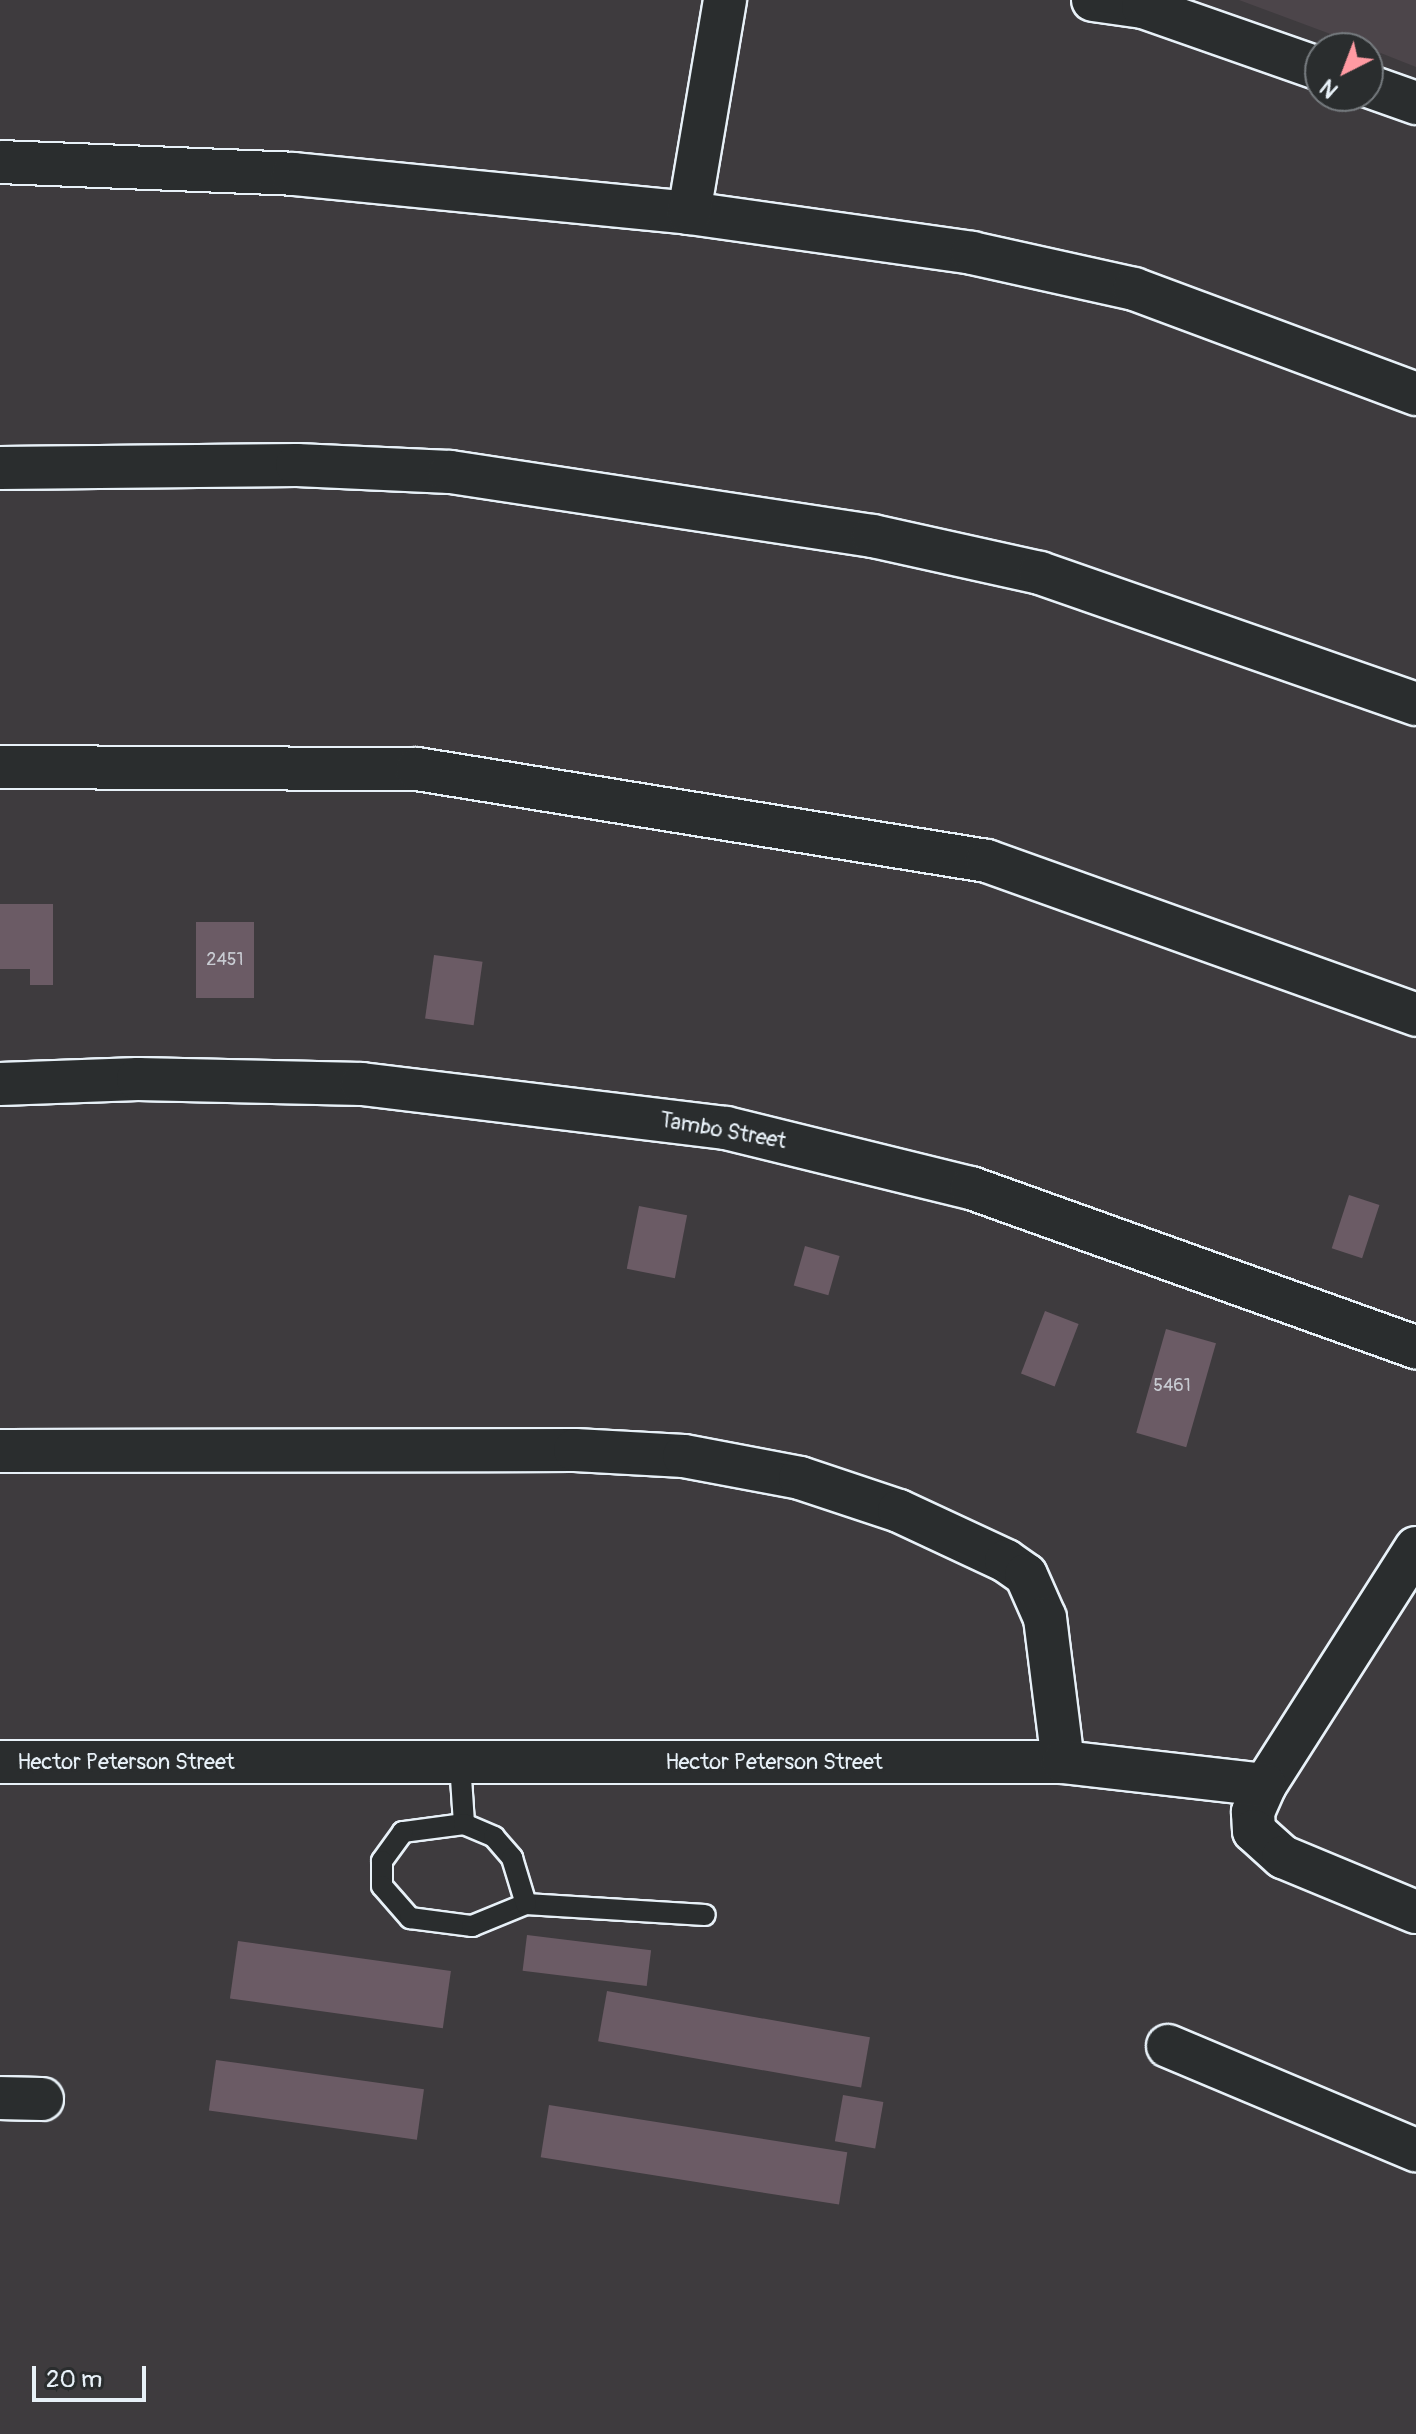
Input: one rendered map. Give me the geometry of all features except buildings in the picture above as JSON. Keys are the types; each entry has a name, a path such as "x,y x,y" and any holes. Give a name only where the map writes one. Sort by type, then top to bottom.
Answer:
{"street":[{"path":"689,213 725,0"},
{"path":"1093,0 1142,4 1304,63"},
{"path":"1384,92 1416,103"},
{"path":"0,162 293,174 689,213 972,253 1134,289 1416,394"},
{"path":"0,468 297,465 450,472 873,536 1040,573 1416,704"},
{"path":"0,767 417,769 987,861 1416,1015"},
{"name":"Tambo Street","path":"0,1084 138,1079 362,1084 726,1128 971,1188 1416,1347"},
{"path":"0,1451 575,1450 684,1456 800,1478 899,1511 1006,1561 1026,1575 1045,1618 1063,1762"},
{"path":"1416,1548 1265,1785 1253,1812 1254,1831 1268,1846 1301,1866 1416,1912"},
{"name":"Hector Peterson Street","path":"0,1762 1063,1762 1265,1785"},
{"path":"1168,2046 1416,2150"},
{"path":"0,2098 42,2099"}],"lane":[{"path":"460,1763 464,1824"},
{"path":"526,1904 512,1858 494,1837 464,1824 403,1832 382,1861 382,1886 410,1918 472,1926 526,1904 705,1915"}],"shaded area":[{"path":"1239,0 1416,0 1416,67 1384,54 1384,32 1325,32"}]}
